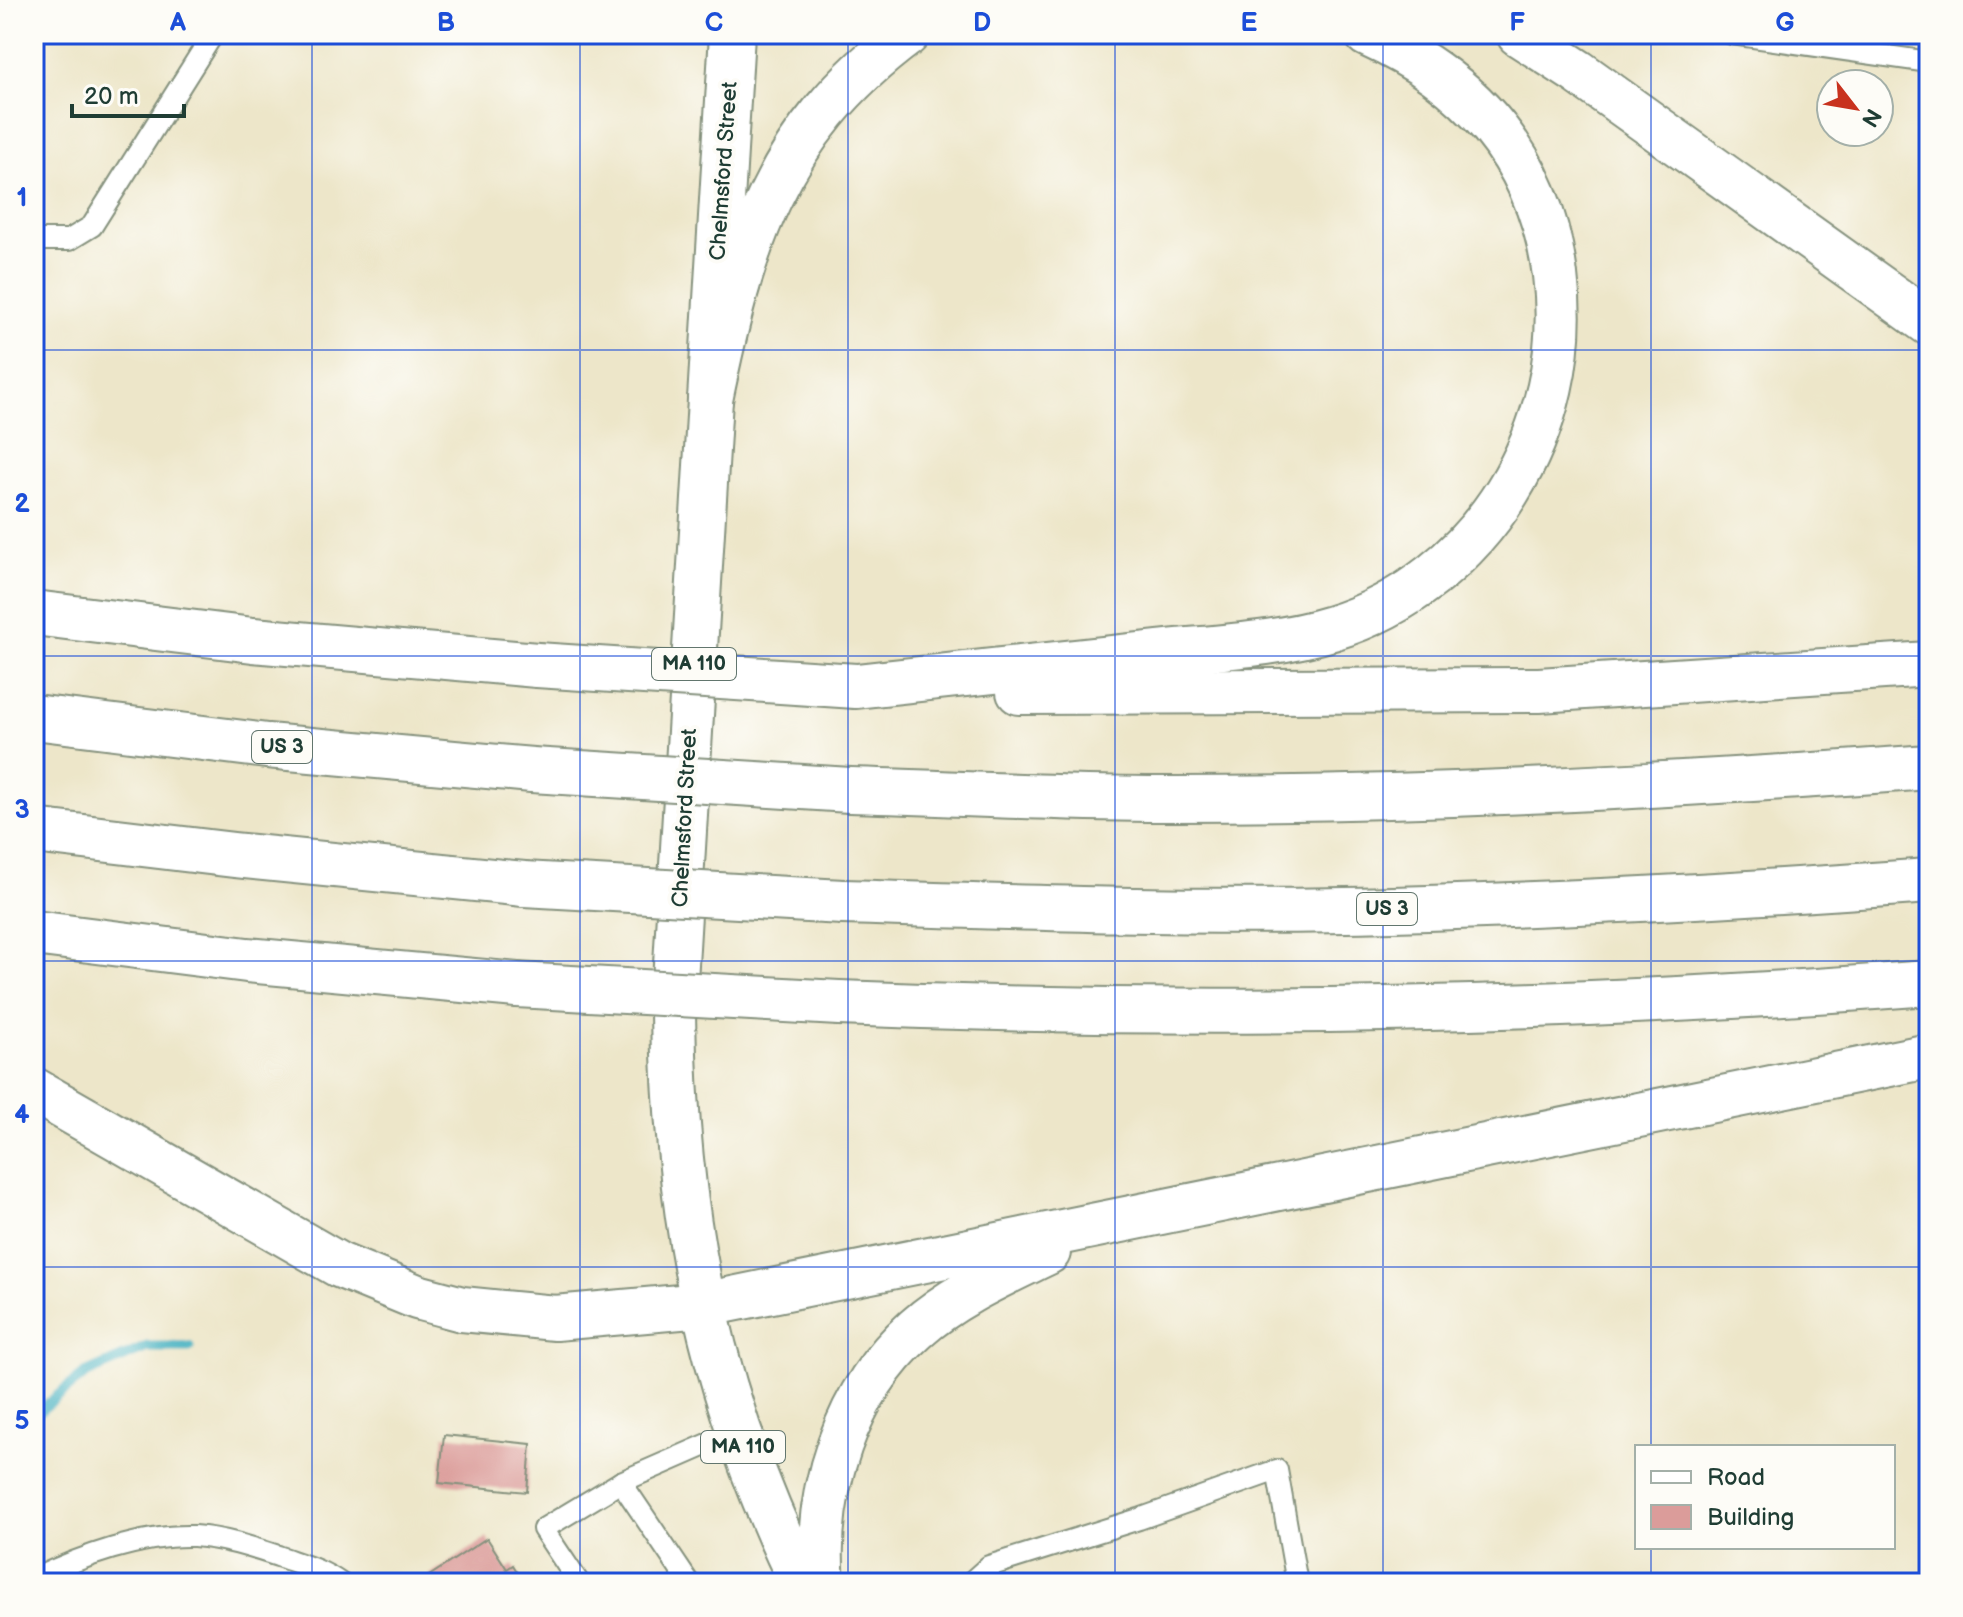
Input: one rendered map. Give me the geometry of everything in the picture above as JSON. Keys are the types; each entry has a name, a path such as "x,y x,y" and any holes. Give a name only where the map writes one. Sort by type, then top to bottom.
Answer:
{"main road":[{"name":"Chelmsford Street","path":"732,34 673,1014 680,1159 688,1232 703,1305 738,1431 757,1486 802,1583"},
{"path":"710,400 739,274 782,169 841,88 907,34"},
{"path":"856,686 1248,643 1331,629 1411,592 1448,563 1479,532 1505,498 1525,461 1552,384 1559,301 1546,227 1518,160 1473,101 1443,76 1367,34"},
{"path":"1519,34 1578,72 1929,323"},
{"path":"34,613 253,640 537,665 856,686 1139,694 1524,690 1929,664"},
{"name":"US 3","path":"34,717 252,744 532,770 850,790 1147,799 1687,785 1929,767"},
{"name":"US 3","path":"34,831 524,884 843,902 1116,909 1391,909 1657,898 1929,881"},
{"path":"34,933 262,961 517,985 839,1003 1130,1012 1403,1009 1676,1000 1929,983"},
{"path":"34,1090 339,1265 417,1297 462,1309 555,1318 703,1305 1929,1056"},
{"path":"822,1583 820,1539 835,1459 846,1425 888,1359 917,1328 986,1283 1060,1246 1128,1221"}],"lane":[{"path":"34,240 69,240 92,226 213,34"},
{"path":"1732,34 1929,62"},
{"path":"579,1583 543,1529 621,1482 738,1431"},
{"path":"970,1583 989,1566 1139,1519 1277,1470 1297,1583"},
{"path":"621,1482 689,1583"},
{"path":"34,1579 120,1548 194,1536 246,1545 326,1573 340,1583"}],"building":[{"path":"444,1435 531,1444 527,1492 439,1483"},
{"path":"487,1538 507,1569 513,1565 524,1583 433,1583 429,1576"}],"waterway":[{"path":"34,1415 85,1374 147,1347 189,1347"}]}
